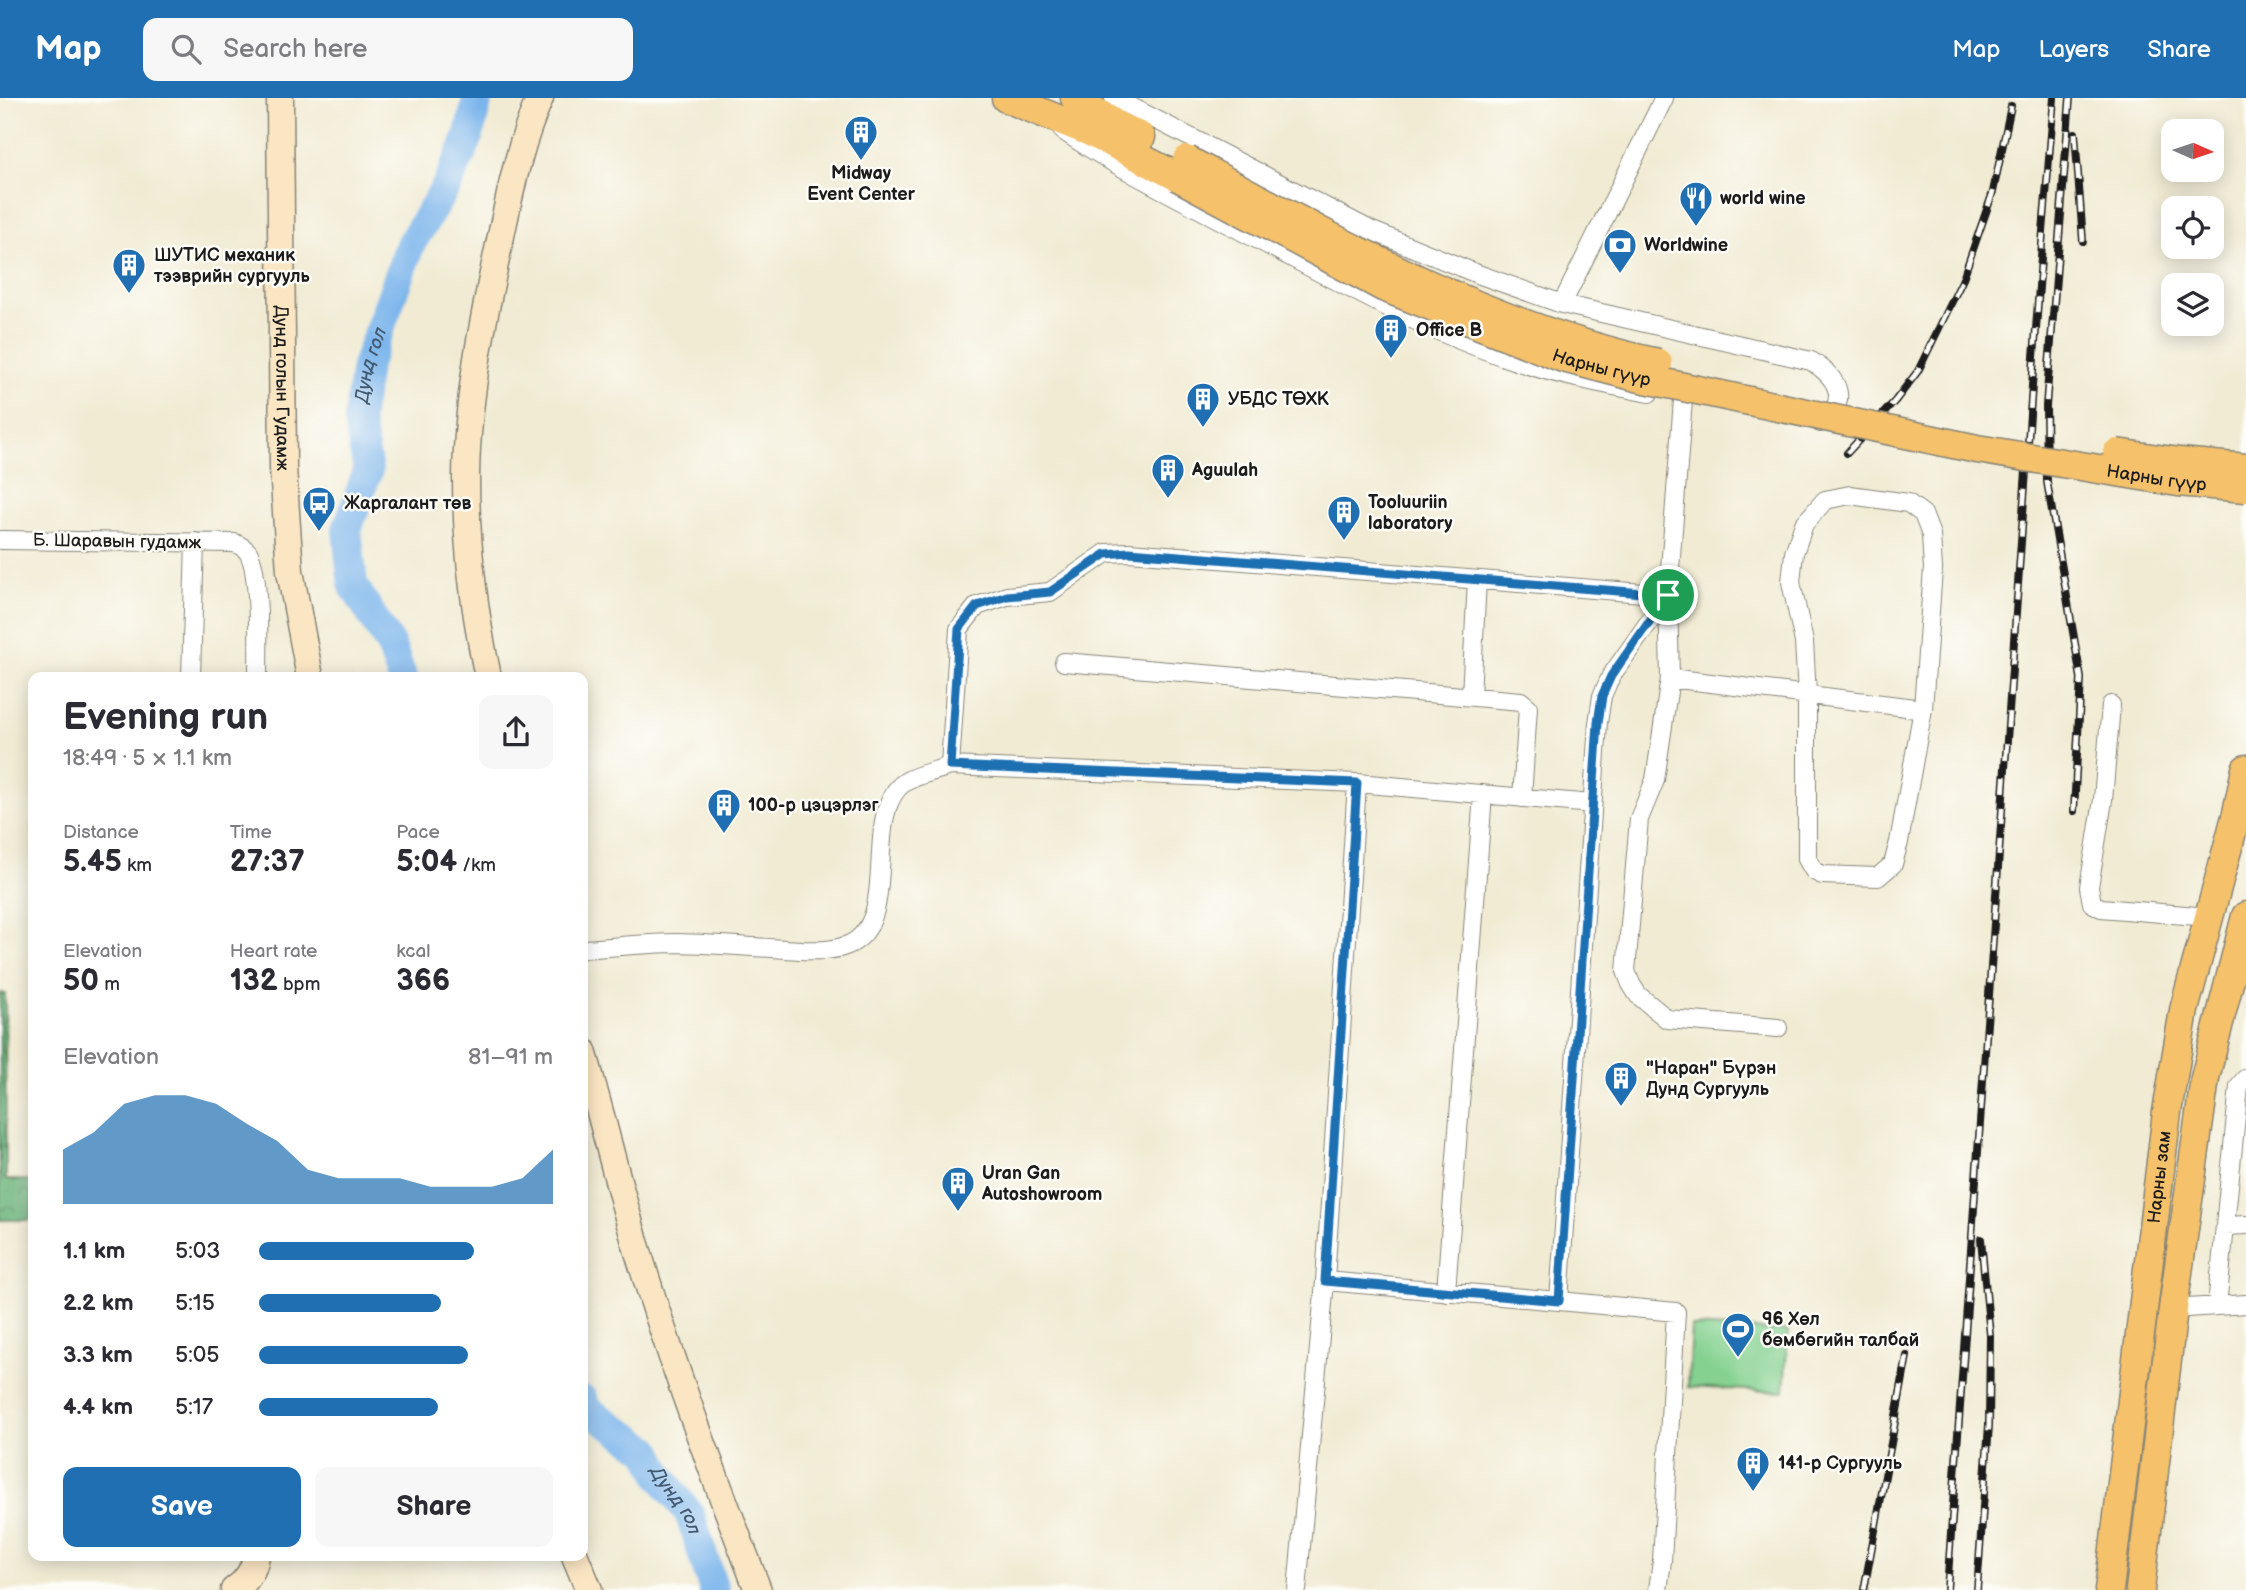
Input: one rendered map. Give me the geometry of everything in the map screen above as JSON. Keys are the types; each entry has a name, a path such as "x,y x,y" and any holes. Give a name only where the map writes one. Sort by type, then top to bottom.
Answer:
{"main road":[{"name":"Нарны гүүр","path":"1075,98 1118,126 1175,175 1494,311 1583,342 1645,360 1979,431 2180,462 2246,468"},
{"name":"Нарны гүүр","path":"1017,102 1090,132 1383,287 1563,358 1636,377 1977,449 2178,482 2246,488"},
{"name":"Нарны зам","path":"2109,1590 2177,1048 2184,1010 2237,813 2246,769"},
{"name":"Нарны зам","path":"2140,1590 2173,1309 2205,1078 2239,970 2246,916"},
{"path":"2141,1328 2150,1310 2161,1311 2160,1351 2164,1388"}],"street":[{"name":"Дунд голын Гудамж","path":"280,98 283,468 290,571 309,672"},
{"path":"487,672 471,583 466,475 471,418 499,242 527,130 540,98"},
{"path":"1114,98 1370,230 1475,273 1562,304 1811,361 1832,377 1837,385 1833,412 1823,422 1803,426 1593,382 1510,359 1398,312 1175,175"},
{"path":"1562,304 1664,98"},
{"path":"1683,400 1668,595 1670,678 1655,780 1639,819 1626,971 1642,999 1667,1019 1778,1028"},
{"path":"1850,495 1886,498 1908,503 1923,514 1931,535 1933,569 1923,709 1893,864 1878,877 1822,875 1814,871 1807,859 1807,695 1804,642 1791,582 1794,553 1804,524 1825,500 1850,495"},
{"name":"Б. Шаравын гудамж","path":"0,540 235,542 247,550 253,563 258,615 258,672"},
{"path":"191,672 195,542"},
{"path":"950,766 959,629 977,606 1007,596 1050,592 1106,554 1129,552 1668,595"},
{"path":"1471,696 1477,580"},
{"path":"1559,1301 1592,804 1602,696 1611,676 1668,595"},
{"path":"1064,662 1521,701 1528,707 1522,798"},
{"path":"1670,678 1923,709"},
{"path":"2111,705 2103,800 2089,887 2092,903 2101,908 2209,917"},
{"path":"588,948 677,943 817,950 847,946 860,938 874,916 880,877 882,834 892,796 905,782 950,766 1357,783 1592,804"},
{"path":"1297,1590 1325,1281 1357,783"},
{"path":"1446,1292 1483,794"},
{"path":"588,1069 636,1246 670,1351 714,1478 758,1590"},
{"path":"2217,1306 2239,1086 2246,1078"},
{"path":"2225,1226 2246,1226"},
{"path":"1325,1281 1676,1312 1662,1561 1658,1590"},
{"path":"2173,1309 2246,1304"},
{"path":"234,1590 243,1584 255,1561"},
{"path":"577,1561 589,1590"},
{"path":"2140,1590 2156,1590"}],"green space":[{"path":"0,993 5,994 6,1180 28,1180 28,1220 0,1220"},
{"name":"96 Хөл бөмбөгийн талбай","path":"1691,1326 1788,1331 1784,1392 1688,1387"}],"waterway":[{"name":"Дунд гол","path":"400,672 391,646 353,585 347,530 368,470 358,420 366,367 410,245 447,185 467,141 476,98"},
{"name":"Дунд гол","path":"588,1410 648,1450 660,1475 690,1515 714,1590"}],"railway":[{"path":"1947,1590 2054,98"},
{"path":"2070,98 2046,406 2047,482 2081,678 2074,811"},
{"path":"1847,453 1895,401 1918,371 1962,281 1993,192 2011,106"},
{"path":"2075,133 2083,241"},
{"path":"1977,1590 1989,1425 1990,1335 1981,1239"},
{"path":"1864,1590 1907,1356"}],"place":[{"name":"Midway Event Center","path":"861,162"},
{"name":"world wine","path":"1696,228"},
{"name":"Worldwine","path":"1620,275"},
{"name":"ШУТИС механик тээврийн сургууль","path":"129,295"},
{"name":"Office B","path":"1391,360"},
{"name":"УБДС ТӨХК","path":"1203,429"},
{"name":"Aguulah","path":"1168,500"},
{"name":"Жаргалант төв","path":"319,533"},
{"name":"Tooluuriin laboratory","path":"1344,542"},
{"name":"100-р цэцэрлэг","path":"724,835"},
{"name":"\"Наран\" Бүрэн Дунд Сургууль","path":"1621,1108"},
{"name":"Uran Gan Autoshowroom","path":"958,1213"},
{"name":"96 Хөл бөмбөгийн талбай","path":"1738,1359"},
{"name":"141-р Сургууль","path":"1753,1493"}],"route":[{"path":"1129,552 1668,595 1611,676 1602,696 1559,1301 1325,1281 1357,783 950,766 959,629 977,606 1007,596 1050,592 1106,554 1129,552"}]}
